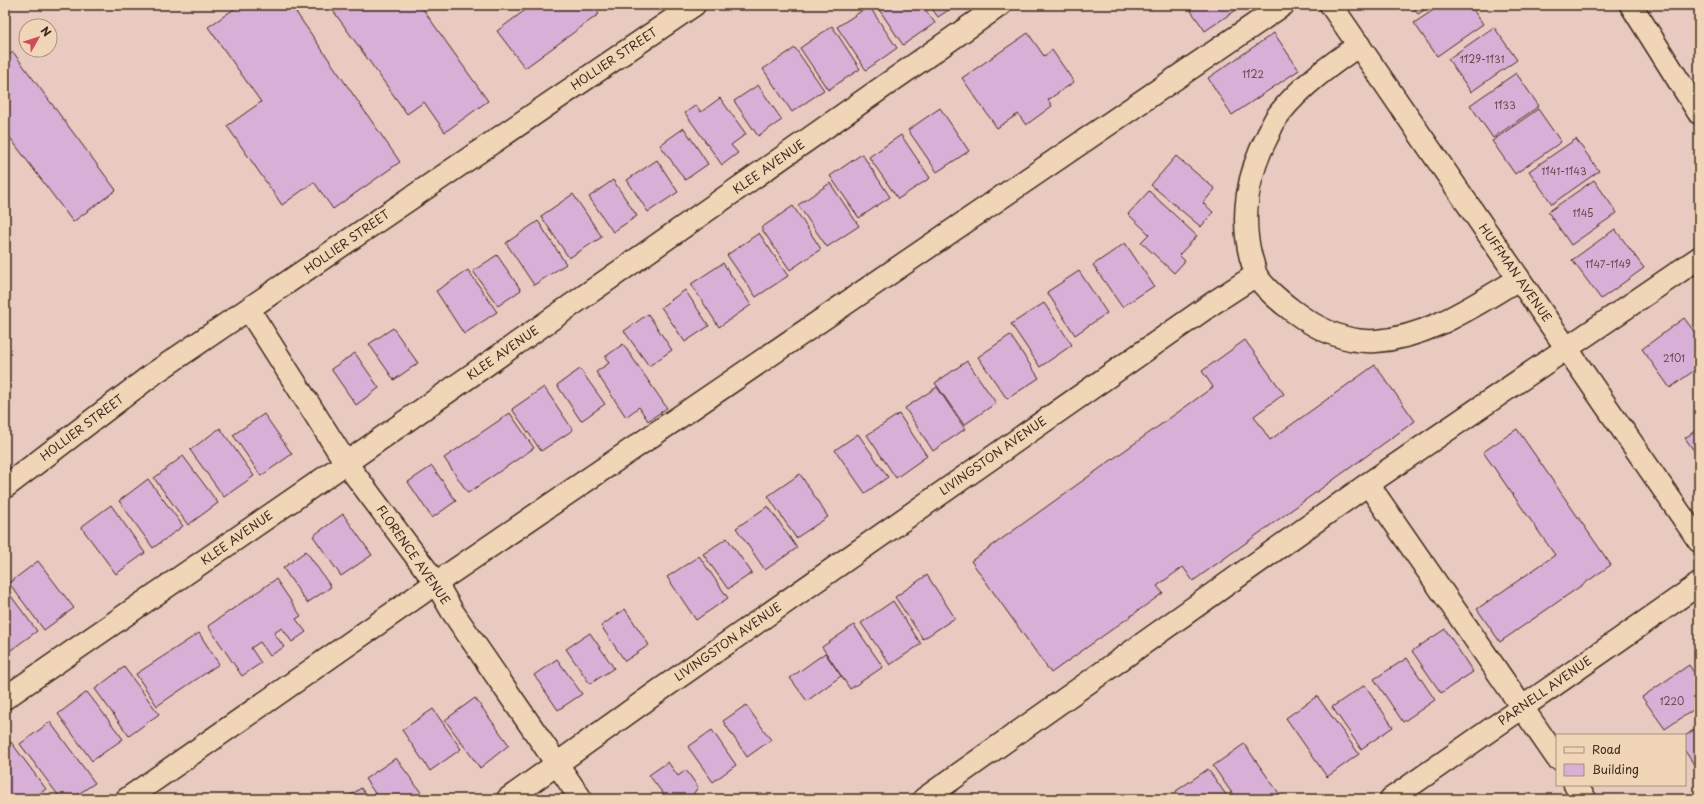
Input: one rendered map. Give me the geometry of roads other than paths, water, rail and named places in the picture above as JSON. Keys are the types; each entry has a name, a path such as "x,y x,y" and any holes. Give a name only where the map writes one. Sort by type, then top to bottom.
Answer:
{"street":[{"name":"HOLLIER STREET","path":"5,487 153,374 249,310 694,5"},
{"name":"KLEE AVENUE","path":"5,698 346,463 1000,5"},
{"path":"127,799 436,584 1283,5"},
{"name":"HUFFMAN AVENUE","path":"1331,5 1699,541"},
{"path":"1631,5 1699,113"},
{"path":"1359,45 1300,90 1278,115 1263,145 1250,180 1245,212 1247,244 1256,275 1282,302 1314,326 1344,338 1376,341 1417,333 1453,318 1519,279"},
{"path":"924,799 1368,484 1699,258"},
{"name":"LIVINGSTON AVENUE","path":"508,799 1207,307 1256,275"},
{"name":"FLORENCE AVENUE","path":"249,310 346,463 436,584 452,611 581,799"},
{"path":"1368,484 1556,757"},
{"name":"PARNELL AVENUE","path":"1391,799 1699,584"},
{"path":"1576,786 1584,799"}]}
